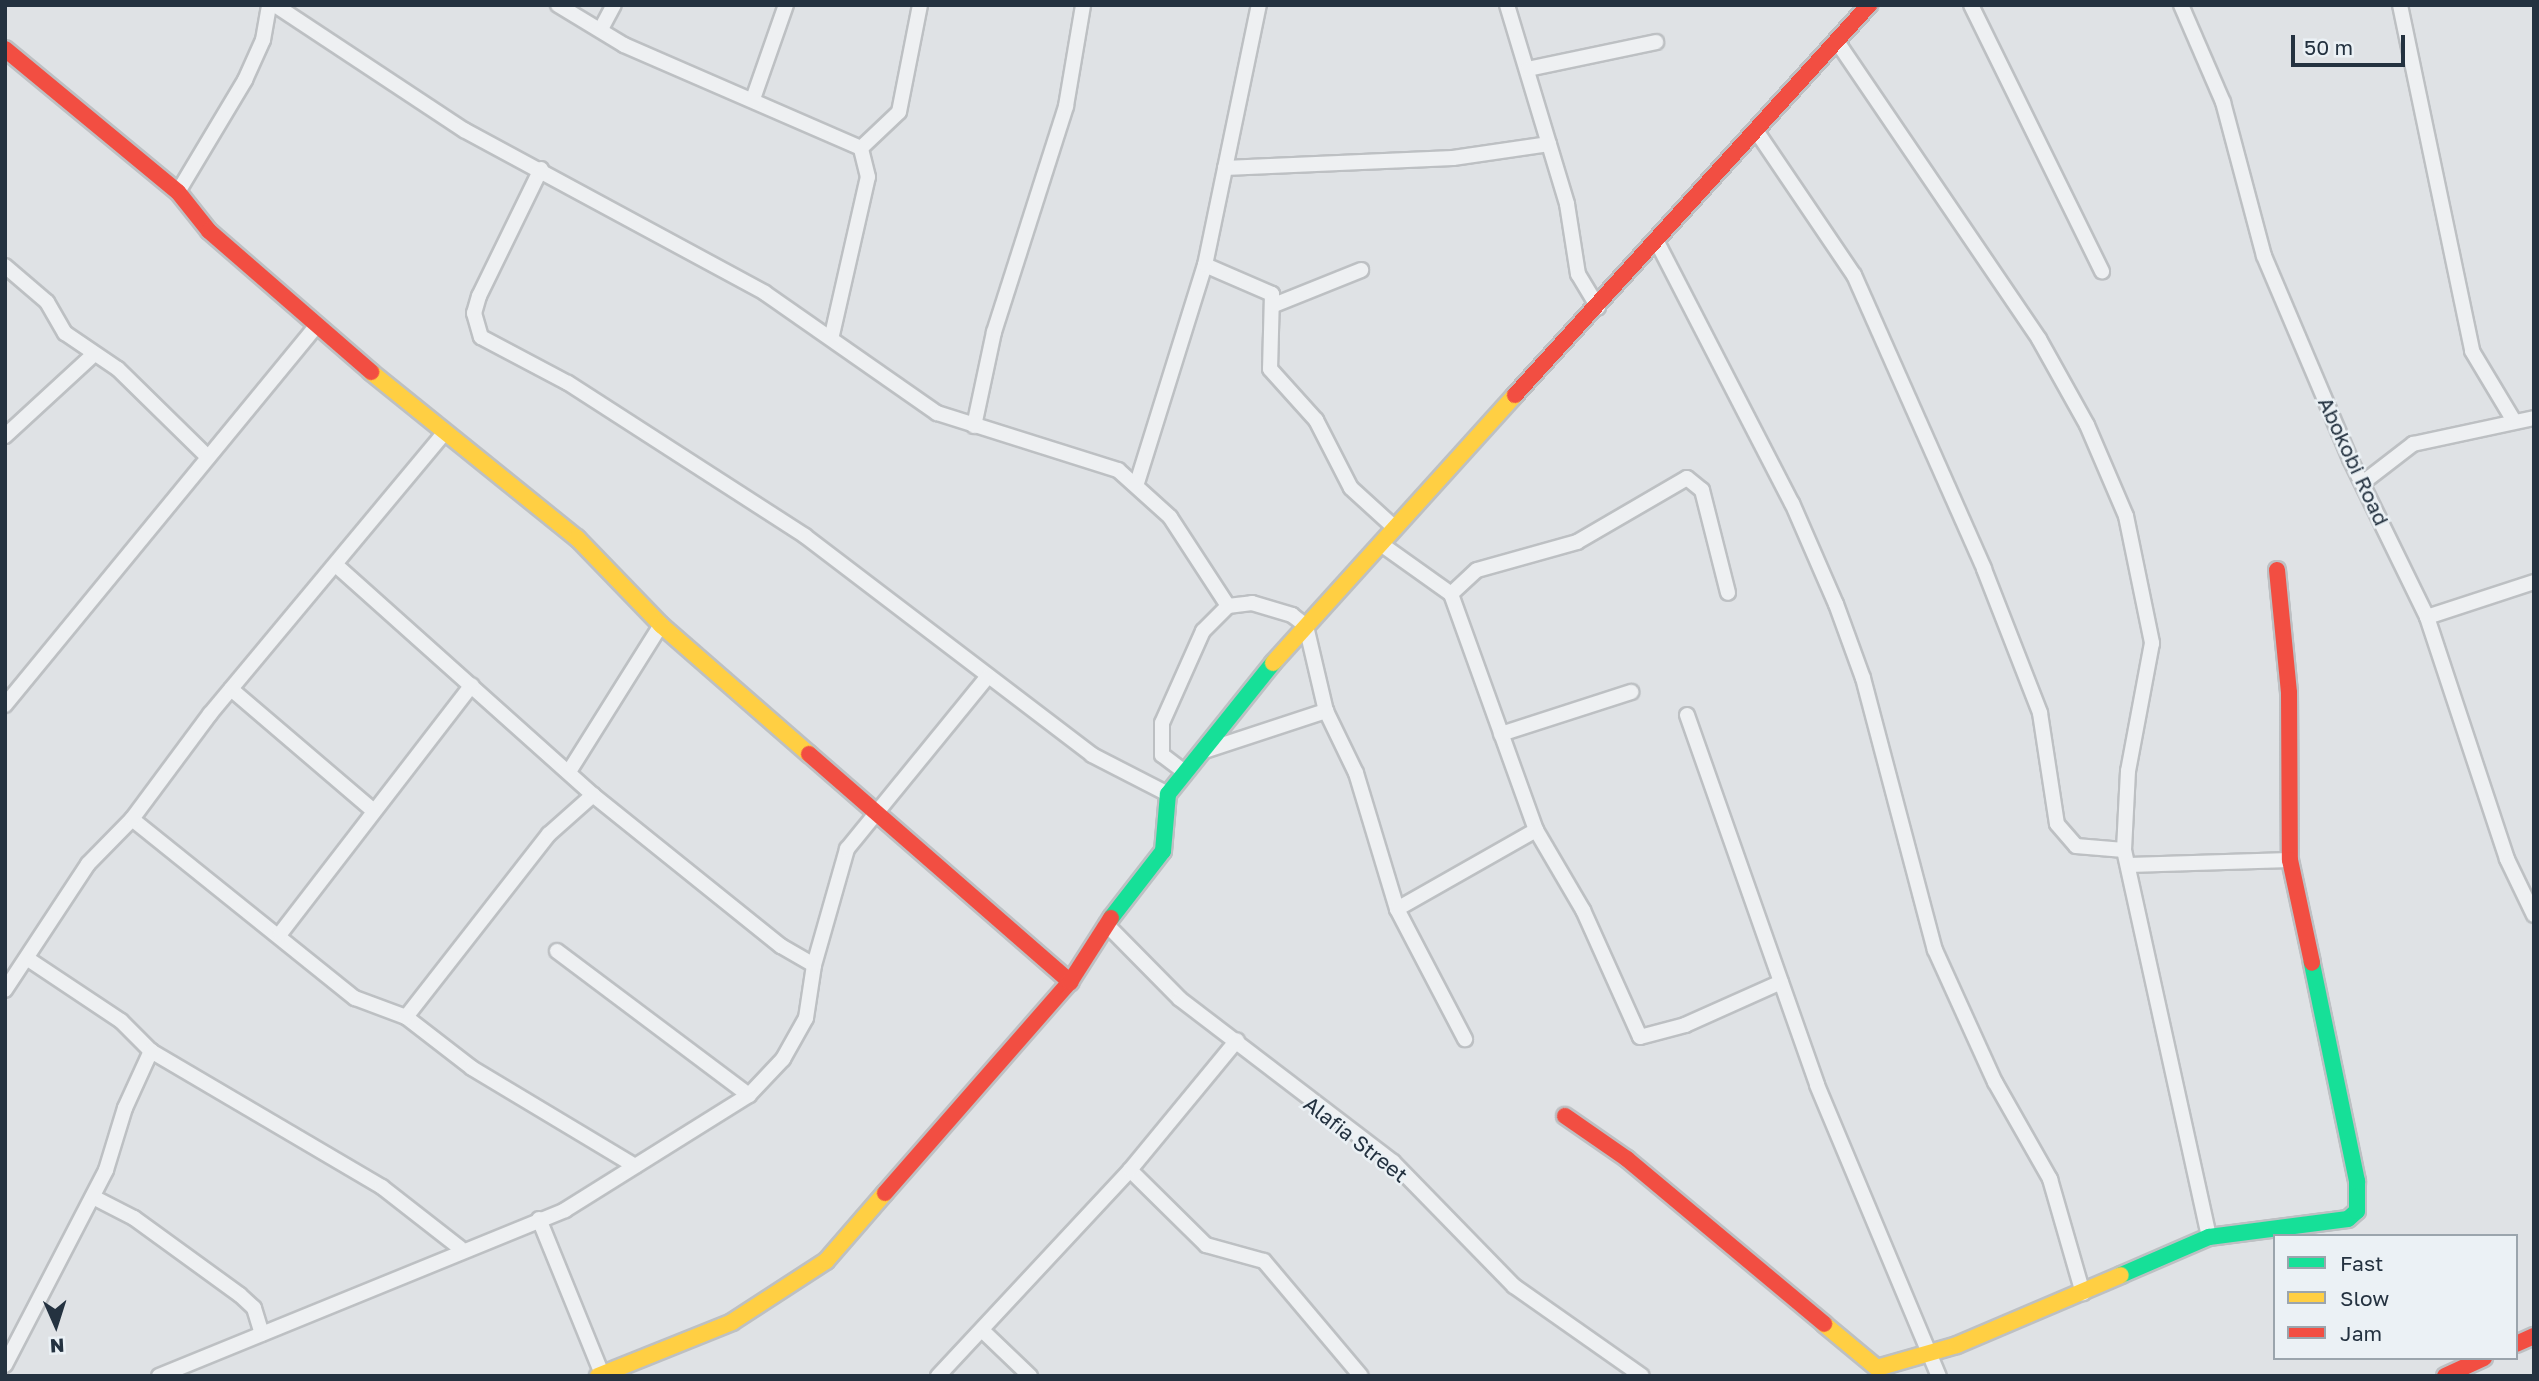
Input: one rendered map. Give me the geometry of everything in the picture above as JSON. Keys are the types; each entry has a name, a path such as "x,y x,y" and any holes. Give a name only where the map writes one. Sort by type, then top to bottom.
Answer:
{"street":[{"path":"178,192 245,80 263,40 269,5"},
{"path":"275,5 464,130 541,169 832,335 937,413 1106,465 1137,483 1189,542 1228,606"},
{"path":"558,5 601,29 753,99 792,123 861,148"},
{"path":"601,29 614,5"},
{"path":"753,99 786,5"},
{"path":"861,148 899,112 920,5"},
{"path":"974,426 994,332 1066,106 1083,5"},
{"path":"1137,483 1205,265 1259,5"},
{"path":"1507,5 1549,144 1578,274 1598,307"},
{"path":"539,1219 600,1375 732,1322 826,1261 1070,982 1106,924 1163,851 1168,794 1182,770 1201,752 1306,626 1838,43 1869,5"},
{"path":"1971,5 2102,271"},
{"name":"Abokobi Road","path":"2181,5 2223,102 2263,256 2350,459 2365,481 2427,617 2507,859 2534,915"},
{"path":"2400,5 2472,351 2514,421"},
{"path":"1528,69 1656,42"},
{"path":"1838,43 2039,339 2122,504 2152,643 2128,771 2124,850 2209,1237"},
{"path":"5,49 178,192 209,232 315,327 577,538 661,625 876,808 1070,982"},
{"path":"1757,132 1854,275 1994,592 2040,713 2057,824 2076,846 2124,850"},
{"path":"1225,169 1453,159 1549,144"},
{"path":"832,335 868,177 861,148"},
{"path":"541,169 479,296 474,313 481,337 568,383 805,536 1092,755 1168,794"},
{"path":"1657,242 1792,503 1836,604 1863,678 1935,950 1995,1082 2050,1179 2083,1293"},
{"path":"1205,265 1272,294 1274,305 1270,369 1316,420 1352,488 1395,528"},
{"path":"5,266 93,355 118,369 208,457"},
{"path":"1274,305 1361,270"},
{"path":"5,705 315,327"},
{"path":"5,436 93,355"},
{"path":"2365,481 2413,444 2534,418"},
{"path":"5,989 28,959 57,904 132,819 231,689 337,566 444,433"},
{"path":"1451,594 1477,570 1577,542 1687,478 1702,490 1727,593"},
{"path":"1381,544 1451,594 1536,830 1583,911 1640,1037 1781,982"},
{"path":"337,566 570,770 593,795 781,946 814,965"},
{"path":"1565,1116 1764,1270 1870,1366 1931,1354 2083,1293 2209,1237 2338,1221 2357,1211 2339,1086 2290,860 2289,693 2277,570"},
{"path":"2427,617 2534,582"},
{"path":"1182,770 1162,755 1163,723 1203,631 1228,606 1275,607 1306,626 1326,711 1356,773 1397,909 1465,1039"},
{"path":"570,770 661,625"},
{"path":"159,1376 460,1248 590,1197 749,1096 783,1059 806,1018 814,965 847,849 876,808 988,676"},
{"path":"280,934 472,685"},
{"path":"231,689 374,811"},
{"path":"1501,734 1631,692"},
{"path":"1201,752 1326,711"},
{"path":"1686,715 1817,1085 1939,1376"},
{"path":"405,1017 549,834 593,795"},
{"path":"132,819 280,934 355,998 405,1017 472,1068 635,1166"},
{"path":"1397,909 1536,830"},
{"path":"2129,865 2290,860"},
{"name":"Alafia Street","path":"1106,924 1163,985 1237,1040 1282,1083 1392,1162 1514,1286 1642,1376"},
{"path":"557,951 749,1096"},
{"path":"28,959 121,1020 151,1051 382,1187 460,1248"},
{"path":"938,1376 984,1332 1130,1170 1237,1040"},
{"path":"5,1365 93,1197 151,1051"},
{"path":"1130,1170 1206,1245 1264,1261 1361,1376"},
{"path":"93,1197 134,1219 240,1295 254,1308 262,1334"},
{"path":"984,1332 1030,1376"},
{"path":"2518,1343 2534,1336"},
{"path":"2445,1376 2480,1360"}],"traffic: fast":[{"path":"1111,918 1163,851 1168,794 1273,663"},
{"path":"2121,1275 2209,1237 2348,1219 2357,1211 2357,1181 2312,963"}],"traffic: slow":[{"path":"371,372 577,538 661,625 809,754"},
{"path":"1273,663 1515,395"},
{"path":"598,1376 732,1322 826,1261 885,1193"},
{"path":"1824,1324 1877,1368 1957,1345 2121,1275"}],"traffic: jam":[{"path":"1515,395 1869,5"},
{"path":"5,49 178,192 209,231 371,372"},
{"path":"2277,570 2289,693 2290,860 2312,963"},
{"path":"809,754 1070,982"},
{"path":"885,1193 1070,982 1111,918"},
{"path":"1565,1116 1627,1159 1824,1324"},
{"path":"2518,1343 2534,1336"},
{"path":"2445,1376 2480,1360"}]}
